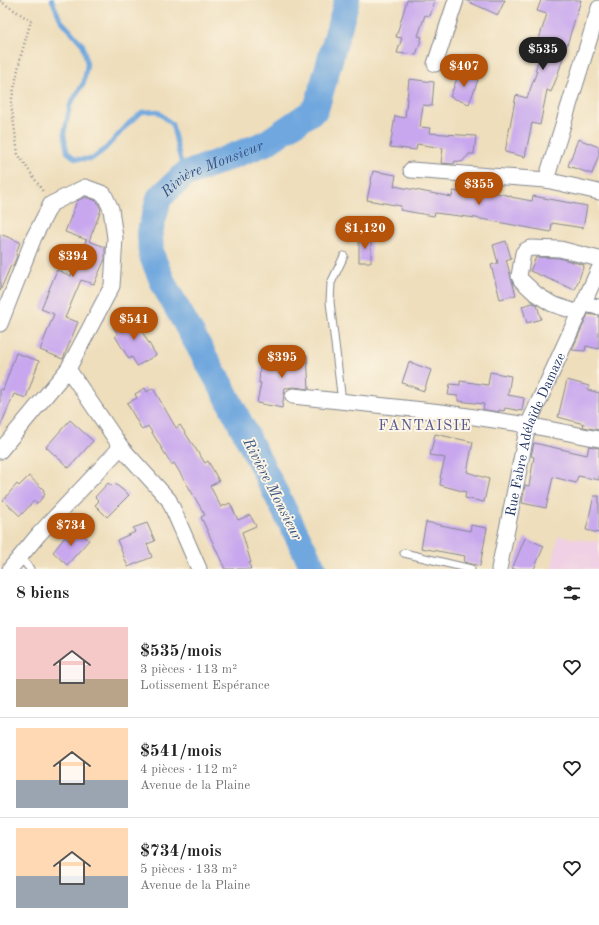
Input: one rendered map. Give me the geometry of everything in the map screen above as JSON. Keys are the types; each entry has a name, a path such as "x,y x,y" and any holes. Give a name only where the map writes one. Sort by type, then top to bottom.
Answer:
{"street":[{"path":"434,64 456,0"},
{"path":"546,180 599,8"},
{"path":"411,170 546,180 599,192"},
{"path":"0,324 34,238 51,204 85,187 104,194 111,209 115,238 112,286 68,369 0,451"},
{"path":"599,259 560,249 530,248 524,252 519,271 521,280 536,294 552,304 581,309 599,307"},
{"name":"Rue Fabre Adélaïde Damaze","path":"500,569 528,425 599,269"},
{"path":"68,369 121,447 169,500 199,569"},
{"path":"293,396 441,412 528,425 599,439"},
{"path":"10,569 39,534 121,447"}],"lane":[{"path":"342,402 330,302 331,283 344,256"},
{"path":"404,553 471,569"},
{"path":"20,557 30,569"}],"path":[{"path":"0,1 31,21 21,55 11,103 18,154 51,204"}],"shaded area":[{"path":"558,536 599,542 599,569 552,569"}],"building":[{"path":"407,0 435,0 430,16 425,15 418,36 422,37 416,55 397,53 402,38 396,37"},
{"path":"465,0 505,0 498,15"},
{"path":"541,0 581,0 557,77 551,92 547,90 540,125 532,123 525,157 505,152 516,95 527,98 537,71 535,71 542,50 536,48 547,14 537,11"},
{"path":"459,73 478,80 469,104 450,97"},
{"path":"409,79 434,82 432,106 423,105 420,127 430,128 429,133 476,136 474,154 469,154 462,162 455,161 454,164 441,163 443,148 417,144 416,150 390,147 395,116 405,118"},
{"path":"578,139 599,147 599,155 592,174 568,166"},
{"path":"373,171 396,175 394,186 452,197 453,191 469,194 469,190 492,194 492,192 532,201 533,196 587,206 583,228 552,223 551,232 476,218 435,213 434,216 400,210 401,206 367,200"},
{"path":"85,197 97,201 101,210 89,241 105,247 105,259 94,284 81,280 65,318 78,322 63,359 40,350 54,314 41,309 57,270 71,276 87,240 65,232 77,201"},
{"path":"0,234 20,242 13,266 11,265 0,291"},
{"path":"359,238 371,238 371,262 359,262"},
{"path":"506,241 511,258 506,260 516,295 500,299 491,265 498,263 493,245"},
{"path":"536,257 559,258 584,265 575,290 530,271"},
{"path":"533,303 537,305 541,319 527,323 522,306"},
{"path":"588,314 599,316 599,349 586,346 585,351 572,350"},
{"path":"132,315 156,355 137,366 132,357 129,359 115,336 118,334 113,327"},
{"path":"16,353 39,361 26,398 14,394 0,427 0,389 3,390"},
{"path":"307,355 309,389 294,387 285,388 282,408 257,403 261,383 259,383 260,367 287,357"},
{"path":"409,362 431,370 424,391 402,383"},
{"path":"490,372 511,376 508,395 524,398 522,411 505,408 504,411 499,410 499,412 485,410 483,409 484,404 458,401 458,396 448,395 450,384 460,385 460,381 488,385"},
{"path":"567,380 589,386 588,390 599,393 599,430 583,427 584,424 558,417"},
{"path":"145,388 147,392 153,388 176,428 180,425 205,463 208,461 219,481 210,486 221,507 230,503 238,520 250,515 256,526 242,532 251,563 249,563 251,569 225,569 201,517 205,515 188,486 174,463 172,465 148,426 142,430 127,403 137,398 135,394"},
{"path":"70,420 93,441 69,468 46,447"},
{"path":"435,434 473,442 467,472 489,479 484,502 465,498 466,492 440,485 440,478 445,458 430,455"},
{"path":"534,443 587,455 589,446 599,448 599,480 578,476 576,483 553,477 546,508 522,503 525,485 529,486 534,457 531,456"},
{"path":"29,476 44,490 43,492 45,494 37,504 34,501 20,516 3,500 17,484 19,486"},
{"path":"108,483 111,486 114,483 129,495 107,517 95,505 99,501 95,497"},
{"path":"594,496 599,496 599,533 586,530"},
{"path":"426,522 470,531 471,525 487,528 480,566 464,562 465,556 421,548"},
{"path":"147,523 155,541 147,544 152,557 128,567 117,540 135,532 133,528"},
{"path":"77,529 89,540 67,565 53,552 65,537 68,540"},
{"path":"525,538 544,546 534,569 512,569"}],"waterway":[{"path":"52,0 60,19 83,45 87,64 84,82 70,105 64,134 67,152 76,159 92,159 105,149 129,123 142,112 157,111 172,124 184,175"},
{"name":"Rivière Monsieur","path":"314,569 224,391 164,285 151,254 150,232 159,198 184,175 266,143 316,109 347,0"}],"district":[{"name":"FANTAISIE","path":"425,425"}]}
